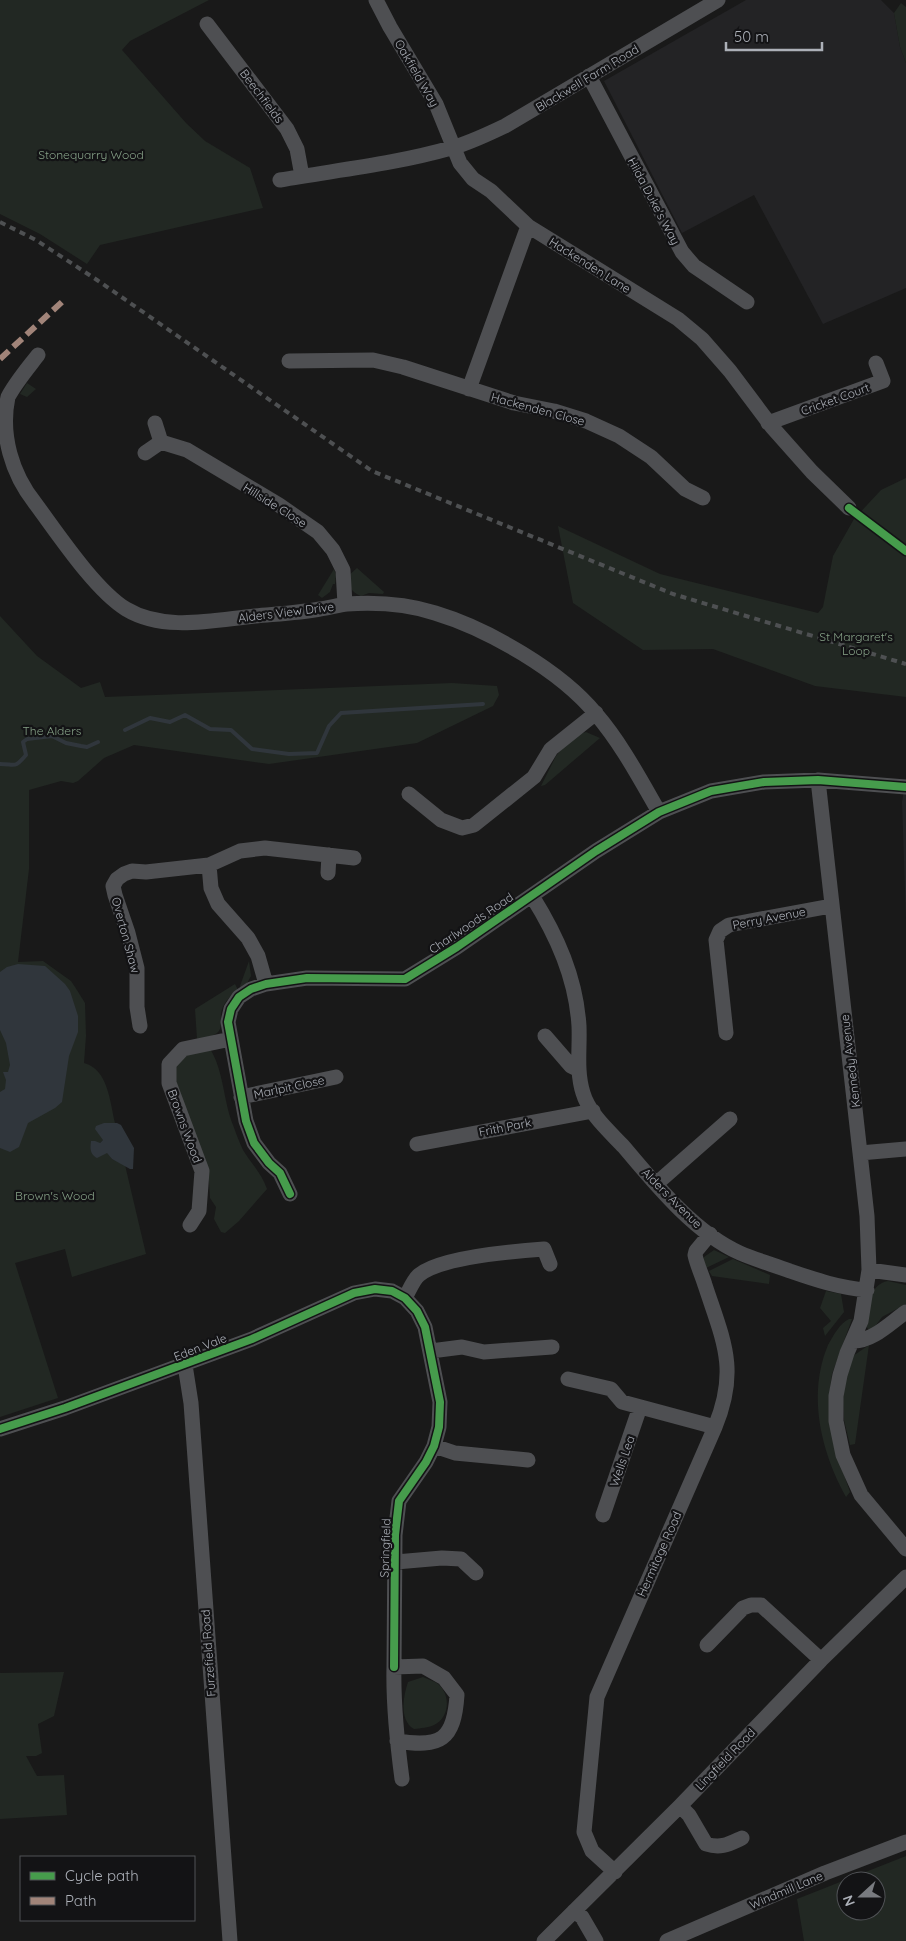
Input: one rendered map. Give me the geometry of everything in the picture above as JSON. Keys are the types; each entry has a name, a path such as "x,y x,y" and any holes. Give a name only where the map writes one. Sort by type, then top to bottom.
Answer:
{"street":[{"name":"Oakfield Way","path":"376,0 436,104 452,148"},
{"name":"Blackwell Farm Road","path":"452,148 505,126 718,0"},
{"name":"Beechfields","path":"207,24 287,129 296,149 302,176"},
{"name":"Hilda Duke's Way","path":"589,76 682,252 694,266 747,302"},
{"path":"280,180 391,162 452,148"},
{"name":"Hackenden Lane","path":"452,148 460,163 473,178 491,191 528,226 678,319 696,334 730,371 768,423 812,472 849,508"},
{"path":"469,389 528,226"},
{"name":"Hackenden Close","path":"289,360 311,367 373,360 403,367 514,404 554,411 586,421 619,436 651,458 685,489 704,498"},
{"name":"Alders View Drive","path":"37,363 7,398 0,426 1,441 6,459 16,480 74,555 114,601 139,616 159,621 186,623 319,610 345,604 405,606 436,613 468,626 514,649 558,677 583,698 596,713 621,750 659,812"},
{"name":"Cricket Court","path":"768,423 883,382 876,363"},
{"path":"145,453 161,442 155,423"},
{"name":"Hillside Close","path":"161,442 187,450 279,505 318,532 333,550 343,570 345,604"},
{"path":"409,794 442,820 462,828 474,825 534,777 551,749 596,713"},
{"name":"Charlwoods Road","path":"290,1194 280,1173 269,1163 254,1143 246,1122 228,1022 231,1008 239,997 252,989 266,984 307,978 405,979 457,947 596,851 659,812 711,791 764,782 818,780 906,787"},
{"name":"Kennedy Avenue","path":"818,780 867,1216 869,1270 862,1321 847,1353 840,1375 836,1396 836,1421 843,1455 861,1495 906,1549"},
{"name":"Overton Shaw","path":"140,1026 137,968 113,886 117,879 132,871 146,872 209,865 240,851 265,848 354,858"},
{"path":"328,874 329,855"},
{"path":"209,865 211,888 218,904 248,938 258,956 266,984"},
{"name":"Alders Avenue","path":"532,896 556,937 566,963 575,996 579,1024 579,1070 583,1094 593,1111 656,1184 692,1220 710,1234 740,1253 843,1288 867,1290"},
{"name":"Perry Avenue","path":"726,1033 716,940 720,931 729,925 831,906"},
{"path":"545,1036 571,1066 579,1070"},
{"name":"Browns Wood","path":"190,1225 199,1211 202,1171 169,1083 170,1064 183,1050 231,1039"},
{"name":"Marlpit Close","path":"241,1097 336,1077"},
{"name":"Frith Park","path":"417,1144 593,1111"},
{"path":"656,1184 730,1118"},
{"path":"860,1153 906,1149"},
{"name":"Hermitage Road","path":"615,1872 592,1851 584,1832 597,1697 715,1427 726,1393 728,1376 725,1347 695,1256 696,1251 710,1234"},
{"path":"405,1298 418,1275 438,1264 510,1251 544,1249 550,1264"},
{"path":"869,1270 906,1275"},
{"name":"Eden Vale","path":"0,1429 185,1365 252,1339 354,1293 375,1289 392,1291 405,1298"},
{"name":"Springfield","path":"402,1779 393,1702 395,1535 399,1502 426,1462 434,1446 439,1427 440,1402 425,1327 417,1311 405,1298"},
{"path":"854,1341 862,1341 872,1336 906,1312"},
{"path":"431,1351 462,1347 484,1352 552,1347"},
{"name":"Furzefield Road","path":"185,1365 191,1403 230,1941"},
{"path":"568,1379 611,1389 622,1402 715,1427"},
{"name":"Wells Lea","path":"603,1515 640,1407"},
{"path":"434,1446 455,1453 528,1460"},
{"path":"396,1562 442,1558 461,1559 476,1573"},
{"name":"Lingfield Road","path":"544,1941 615,1872 821,1660 906,1577"},
{"path":"707,1645 743,1608 751,1605 761,1605 821,1660"},
{"path":"394,1667 423,1666 444,1678 457,1695 455,1717 449,1732 436,1741 418,1744 397,1741"},
{"path":"680,1806 689,1815 706,1844 725,1846 742,1838"},
{"name":"Windmill Lane","path":"667,1941 825,1873 906,1842"},
{"path":"574,1910 582,1917 596,1941"}],"shaded area":[{"path":"746,0 881,0 894,13 900,47 906,63 906,288 823,324 754,195 682,233 604,81"},
{"path":"906,778 906,919 902,802"},
{"path":"18,964 45,966 65,984 70,991 78,1016 78,1032 69,1056 62,1102 28,1123 19,1147 10,1152 0,1148 0,1092 5,1089 6,1080 3,1072 8,1072 10,1065 6,1043 0,1030 0,972 7,967"},
{"path":"104,1123 117,1123 121,1125 134,1148 133,1169 112,1159 107,1153 97,1158 92,1153 91,1141 100,1143 103,1140 95,1129 96,1126"}],"green space":[{"name":"Stonequarry Wood","path":"0,0 209,0 130,41 122,50 186,123 205,141 250,168 263,208 100,245 87,264 40,234 0,214"},
{"path":"901,3 906,7 906,63 900,47 894,13"},
{"path":"27,383 36,389 27,397 20,394"},
{"name":"St Margaret's Loop","path":"906,478 906,697 815,686 713,649 643,650 573,603 558,526 660,574 818,613 823,607 833,556 854,519 881,490"},
{"path":"357,568 384,592 383,594 369,593 361,596 353,591 347,577"},
{"path":"334,569 336,575 335,584 333,584 330,592 322,598 318,595"},
{"path":"0,616 37,656 81,688 100,682 105,697 452,683 497,686 499,695 493,706 417,743 269,764 134,745 104,758 78,781 73,783 61,781 29,790 29,869 18,962 43,961 71,981 85,1003 86,1036 84,1063 92,1066 103,1079 107,1087 115,1123 104,1123 103,1140 100,1143 112,1159 125,1165 146,1254 72,1277 65,1249 15,1263 58,1398 0,1417"},
{"path":"586,732 600,738 545,785 541,786 556,756 572,736"},
{"path":"249,961 251,976 246,985 241,989 240,986"},
{"path":"235,984 238,990 223,1006 219,1031 213,1035 197,1039 195,1009"},
{"path":"209,1047 218,1065 230,1115 239,1141 267,1189 239,1221 225,1233 221,1232 214,1219 216,1207 210,1198 209,1181 201,1153 173,1084 172,1069 178,1058"},
{"path":"714,1250 729,1257 706,1268 703,1261 704,1257"},
{"path":"733,1259 770,1275 769,1284 712,1276 709,1271"},
{"path":"888,1281 906,1285 906,1304 882,1317 873,1329 868,1329 866,1326 873,1292 881,1283"},
{"path":"826,1291 841,1294 844,1312 825,1336 823,1328 831,1321 820,1308"},
{"path":"849,1319 852,1319 832,1374 829,1396 834,1446 850,1492 846,1497 837,1480 824,1442 820,1423 818,1384 828,1345 834,1334"},
{"path":"869,1345 855,1444 850,1445 844,1420 843,1398 846,1376 853,1356"},
{"path":"64,1672 54,1716 38,1724 42,1753 36,1756 26,1756 37,1776 64,1775 67,1815 0,1819 0,1673"},
{"path":"423,1677 435,1682 444,1691 447,1704 446,1710 440,1721 434,1725 414,1729 409,1725 404,1714 405,1694 408,1682"},
{"path":"906,1856 906,1941 804,1941 797,1899 836,1884 836,1921 886,1921 886,1871 868,1871"}],"waterway":[{"path":"125,730 150,718 170,722 185,715 210,729 231,730 252,749 289,754 317,753 329,726 341,713 483,704"},
{"path":"0,764 14,765 19,762 26,755 23,742 27,739 52,736 66,743 87,747 98,742"}],"railway":[{"path":"0,222 36,240 97,280 372,471 673,594 906,664"}],"marked path":[{"path":"0,359 62,302"}],"cycle path":[{"path":"849,508 906,551"},
{"path":"290,1194 280,1173 269,1163 254,1143 246,1121 228,1022 231,1009 239,997 251,989 266,984 307,978 405,979 457,947 596,851 659,812 711,791 764,782 818,780 906,787"},
{"path":"0,1429 65,1408 252,1339 354,1293 375,1289 392,1291 405,1298 417,1311 425,1327 440,1402 439,1427 434,1446 426,1462 399,1501 395,1535 394,1667"}],"park label":[{"name":"The Alders","path":"52,730"},
{"name":"Brown's Wood","path":"55,1195"}]}
